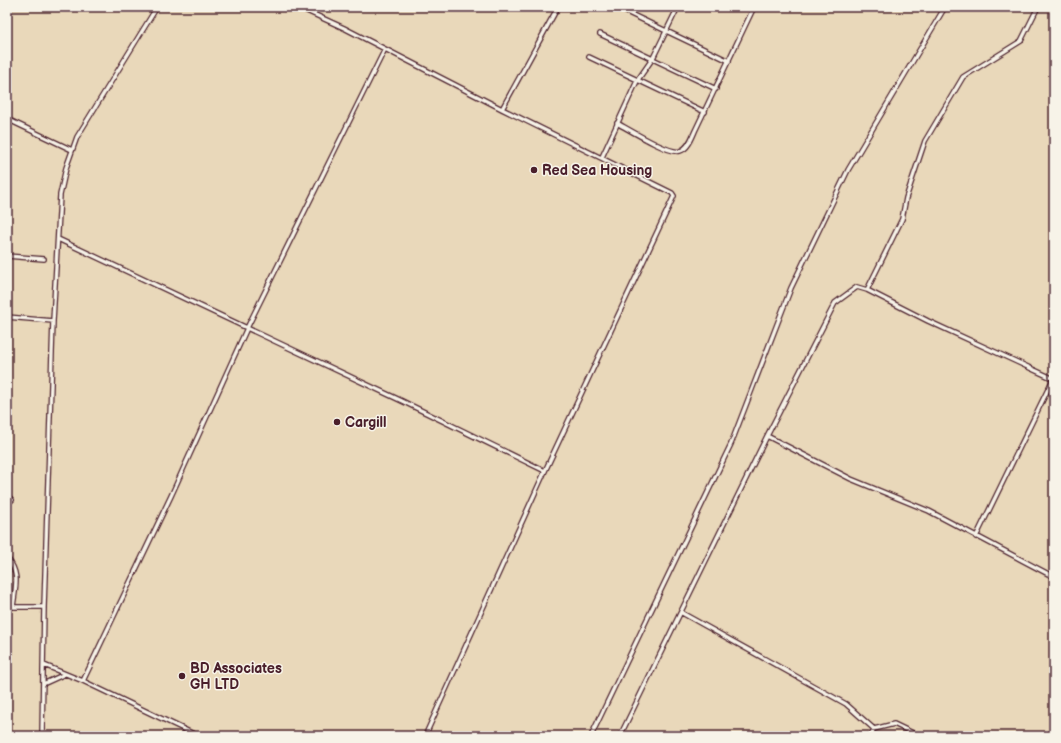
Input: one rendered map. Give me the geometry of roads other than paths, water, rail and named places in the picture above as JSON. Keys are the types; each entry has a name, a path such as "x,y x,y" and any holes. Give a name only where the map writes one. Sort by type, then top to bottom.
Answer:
{"street":[{"path":"42,736 44,607 53,320 60,195 77,137 157,7"},
{"path":"298,7 385,49 502,109 602,157 672,193 674,199 545,471 426,736"},
{"path":"502,109 558,7"},
{"path":"616,7 729,61"},
{"path":"602,157 637,81 653,58 678,7"},
{"path":"618,123 675,152 681,151 688,144 705,112 754,7"},
{"path":"591,736 731,444 791,288 848,170 945,7"},
{"path":"867,290 902,219 906,198 924,141 963,77 1021,41 1038,7"},
{"path":"600,34 716,89"},
{"path":"83,681 171,496 247,328 385,49"},
{"path":"589,57 705,112"},
{"path":"7,119 72,150"},
{"path":"58,239 402,401 545,471"},
{"path":"7,256 44,259"},
{"path":"620,736 767,436 835,303 857,287 867,290 928,321 1053,379 976,537"},
{"path":"7,317 53,320"},
{"path":"767,436 851,479 929,511 1054,577"},
{"path":"7,495 12,500"},
{"path":"7,558 15,569 16,576 13,607"},
{"path":"7,607 44,607"},
{"path":"682,612 846,704 874,729"},
{"path":"44,665 83,681 198,736"},
{"path":"43,684 65,674"},
{"path":"871,736 874,729 888,724 894,724 919,736"}],"place":[{"name":"Red Sea Housing","path":"534,170"},
{"name":"Cargill","path":"337,422"},
{"name":"BD Associates GH LTD","path":"182,676"}]}
